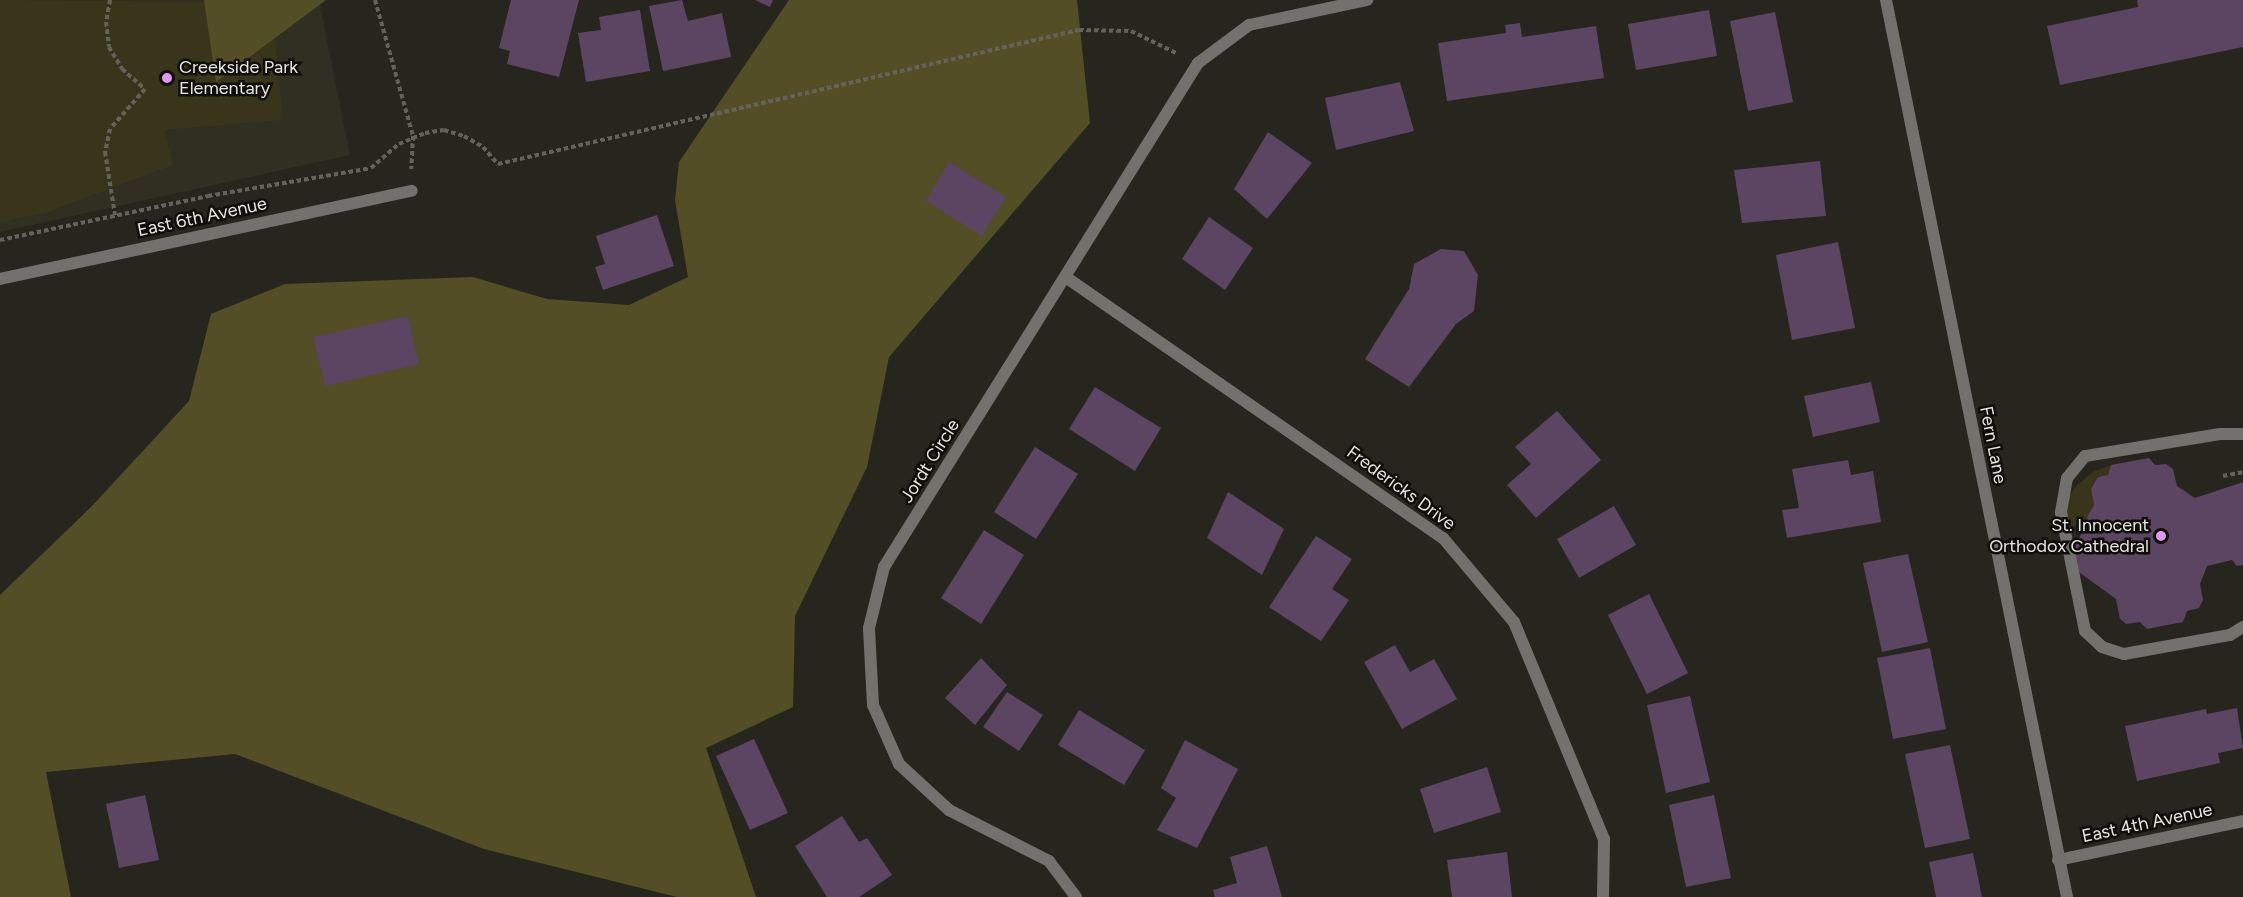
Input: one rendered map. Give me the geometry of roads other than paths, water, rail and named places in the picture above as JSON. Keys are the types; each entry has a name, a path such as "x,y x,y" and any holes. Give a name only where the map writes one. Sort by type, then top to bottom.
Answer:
{"street":[{"name":"Jordt Circle","path":"1076,897 1049,861 950,810 900,764 873,705 869,628 884,567 1067,278 1198,63 1249,25 1367,0"},
{"name":"Fern Lane","path":"1886,0 2067,897"},
{"name":"East 6th Avenue","path":"0,279 412,190"},
{"name":"Fredericks Drive","path":"1067,278 1443,538 1514,622 1604,839 1603,897"},
{"path":"2243,434 2220,434 2085,456 2067,478 2061,512 2085,631 2102,647 2124,654 2230,635 2243,627"},
{"name":"East 4th Avenue","path":"2058,860 2243,820"}],"place":[{"name":"Creekside Park Elementary","path":"167,78"},
{"name":"St. Innocent Orthodox Cathedral","path":"2161,536"}]}
